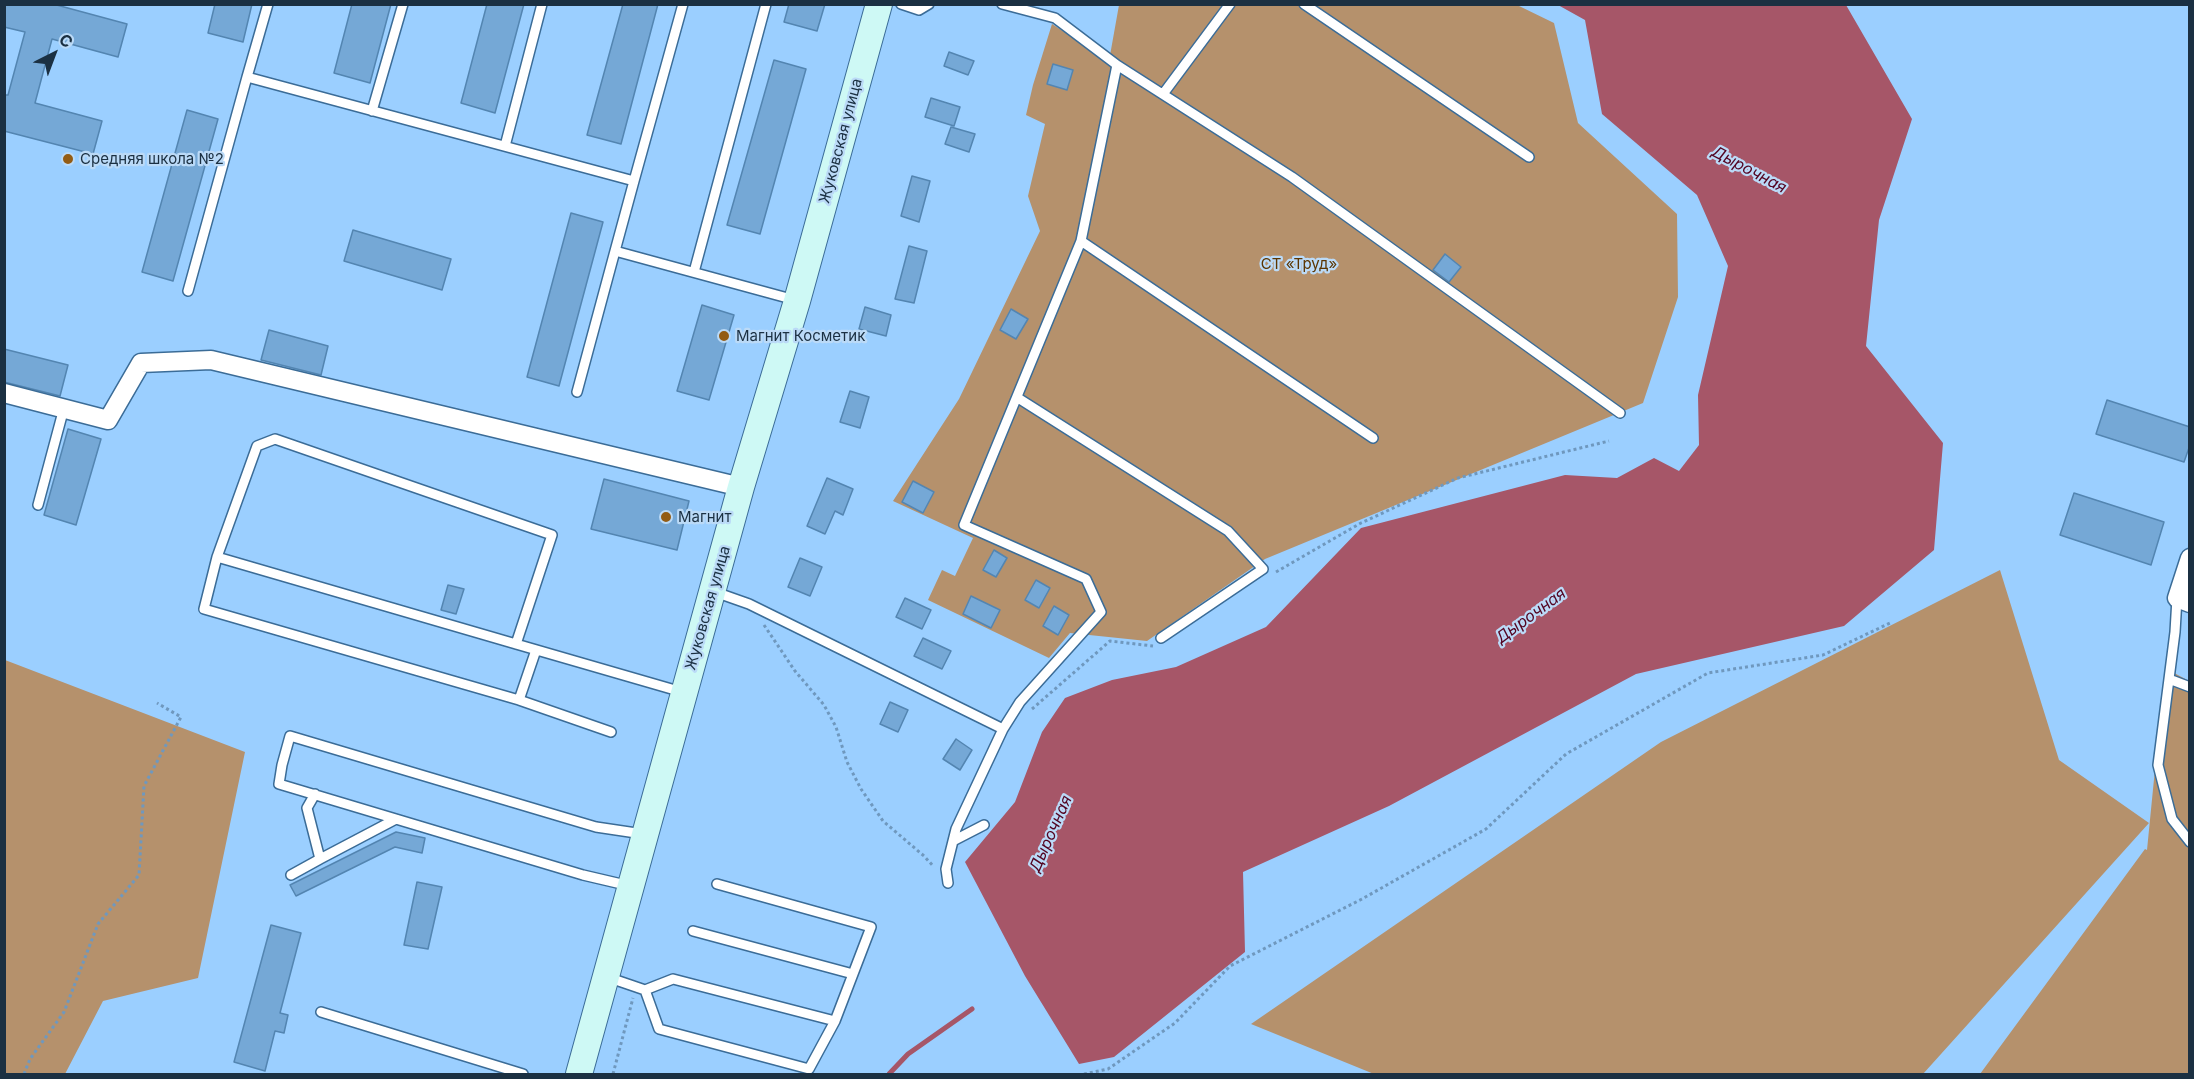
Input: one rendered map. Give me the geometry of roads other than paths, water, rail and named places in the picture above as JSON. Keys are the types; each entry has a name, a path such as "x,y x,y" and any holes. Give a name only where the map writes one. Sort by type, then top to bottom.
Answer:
{"main road":[{"name":"Жуковская улица","path":"579,1074 741,487 797,301 879,4"}],"street":[{"path":"4,393 108,420 141,363 211,360 741,487"},
{"path":"2183,600 2190,558"}],"lane":[{"path":"188,291 268,4"},
{"path":"372,111 403,4"},
{"path":"505,146 542,4"},
{"path":"577,392 683,4"},
{"path":"694,272 766,4"},
{"path":"901,4 919,10 924,6"},
{"path":"1002,4 1021,7 1055,18 1117,65 1292,177 1620,413"},
{"path":"1162,94 1230,4"},
{"path":"1304,4 1529,157"},
{"path":"948,883 946,870 956,829 1003,729 1020,702 1101,612 1086,579 964,525 1081,241 1117,65"},
{"path":"248,77 634,181"},
{"path":"1081,241 1373,438"},
{"path":"615,251 797,301"},
{"path":"1018,398 1228,531 1263,568 1160,642"},
{"path":"38,505 64,408"},
{"path":"516,644 552,535 274,439 257,446 217,557 204,609 519,700 611,732"},
{"path":"217,557 684,693"},
{"path":"713,592 749,604 1003,729"},
{"path":"2183,600 2169,679 2158,765 2172,819 2190,842"},
{"path":"519,700 536,650"},
{"path":"2169,679 2190,687"},
{"path":"631,886 583,875 279,784 290,736 596,827 645,834"},
{"path":"315,794 307,808 320,859"},
{"path":"291,875 396,819"},
{"path":"953,841 984,825"},
{"path":"640,989 659,1029 809,1069 835,1021 871,927 717,884"},
{"path":"693,931 853,974"},
{"path":"607,977 640,989 673,980 835,1021"},
{"path":"321,1012 523,1074"}],"water":[{"path":"1558,5 1846,5 1912,119 1879,220 1866,346 1943,443 1934,550 1844,626 1636,674 1389,806 1243,872 1245,952 1114,1057 1079,1064 1025,976 965,862 1015,802 1042,732 1065,698 1112,680 1176,667 1266,627 1361,528 1565,475 1617,478 1654,458 1679,471 1699,445 1698,395 1728,266 1697,195 1602,114 1585,20"}],"waterway":[{"name":"Дырочная","path":"889,1074 908,1054 972,1009"}],"place":[{"name":"Средняя школа №2","path":"68,159"},
{"name":"Магнит Косметик","path":"724,336"},
{"name":"Магнит","path":"666,517"}],"park label":[{"name":"СТ «Труд»","path":"1299,264"}]}
